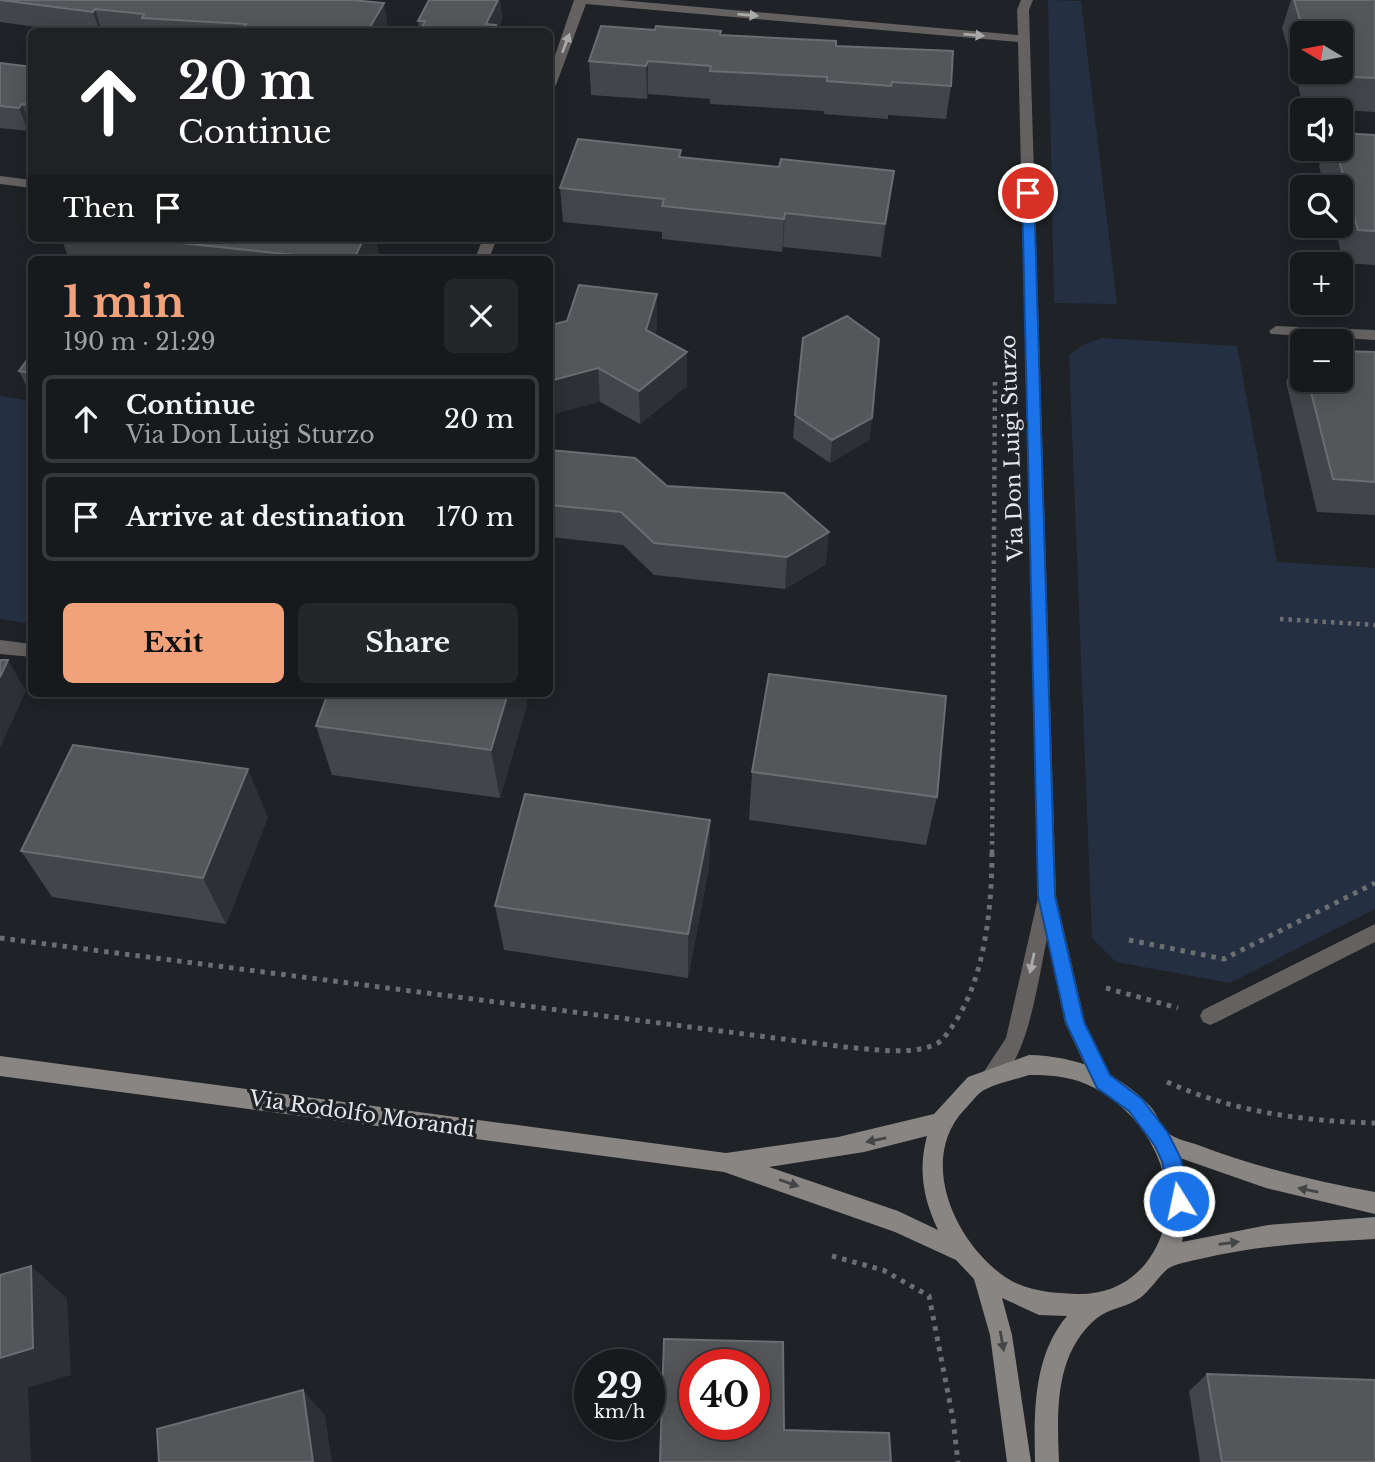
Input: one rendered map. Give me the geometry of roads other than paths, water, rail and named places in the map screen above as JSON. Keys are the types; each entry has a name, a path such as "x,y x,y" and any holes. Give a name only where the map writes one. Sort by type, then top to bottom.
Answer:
{"street":[{"path":"553,77 581,0 1024,39"},
{"name":"Via Don Luigi Sturzo","path":"1027,0 1023,10 1046,896 1075,1023 1103,1082"},
{"path":"0,180 28,184"},
{"path":"1276,331 1375,335"},
{"path":"0,647 28,651"},
{"name":"Via Don Luigi Sturzo","path":"993,1073 1015,1041 1046,896"},
{"path":"1210,1016 1375,933"},
{"path":"1048,1065 1076,1070 1103,1082 1136,1105 1161,1140 1171,1159 1179,1201 1178,1222 1164,1259 1136,1288 1119,1298 1094,1306 1070,1307 1032,1301 1012,1293 984,1275 960,1251 946,1229 936,1205 931,1176 932,1153 942,1122 950,1107 963,1093 993,1073 1010,1068 1048,1065"},
{"name":"Via Rodolfo Morandi","path":"0,1066 724,1162 886,1218 960,1251"},
{"name":"Via Rodolfo Morandi","path":"724,1162 839,1149 942,1122"},
{"path":"1161,1140 1202,1158 1300,1189 1375,1203"},
{"path":"1164,1259 1198,1247 1308,1232 1375,1227"},
{"path":"984,1275 1001,1335 1018,1462"},
{"path":"1047,1462 1050,1386 1056,1357 1070,1330 1094,1306"}]}
